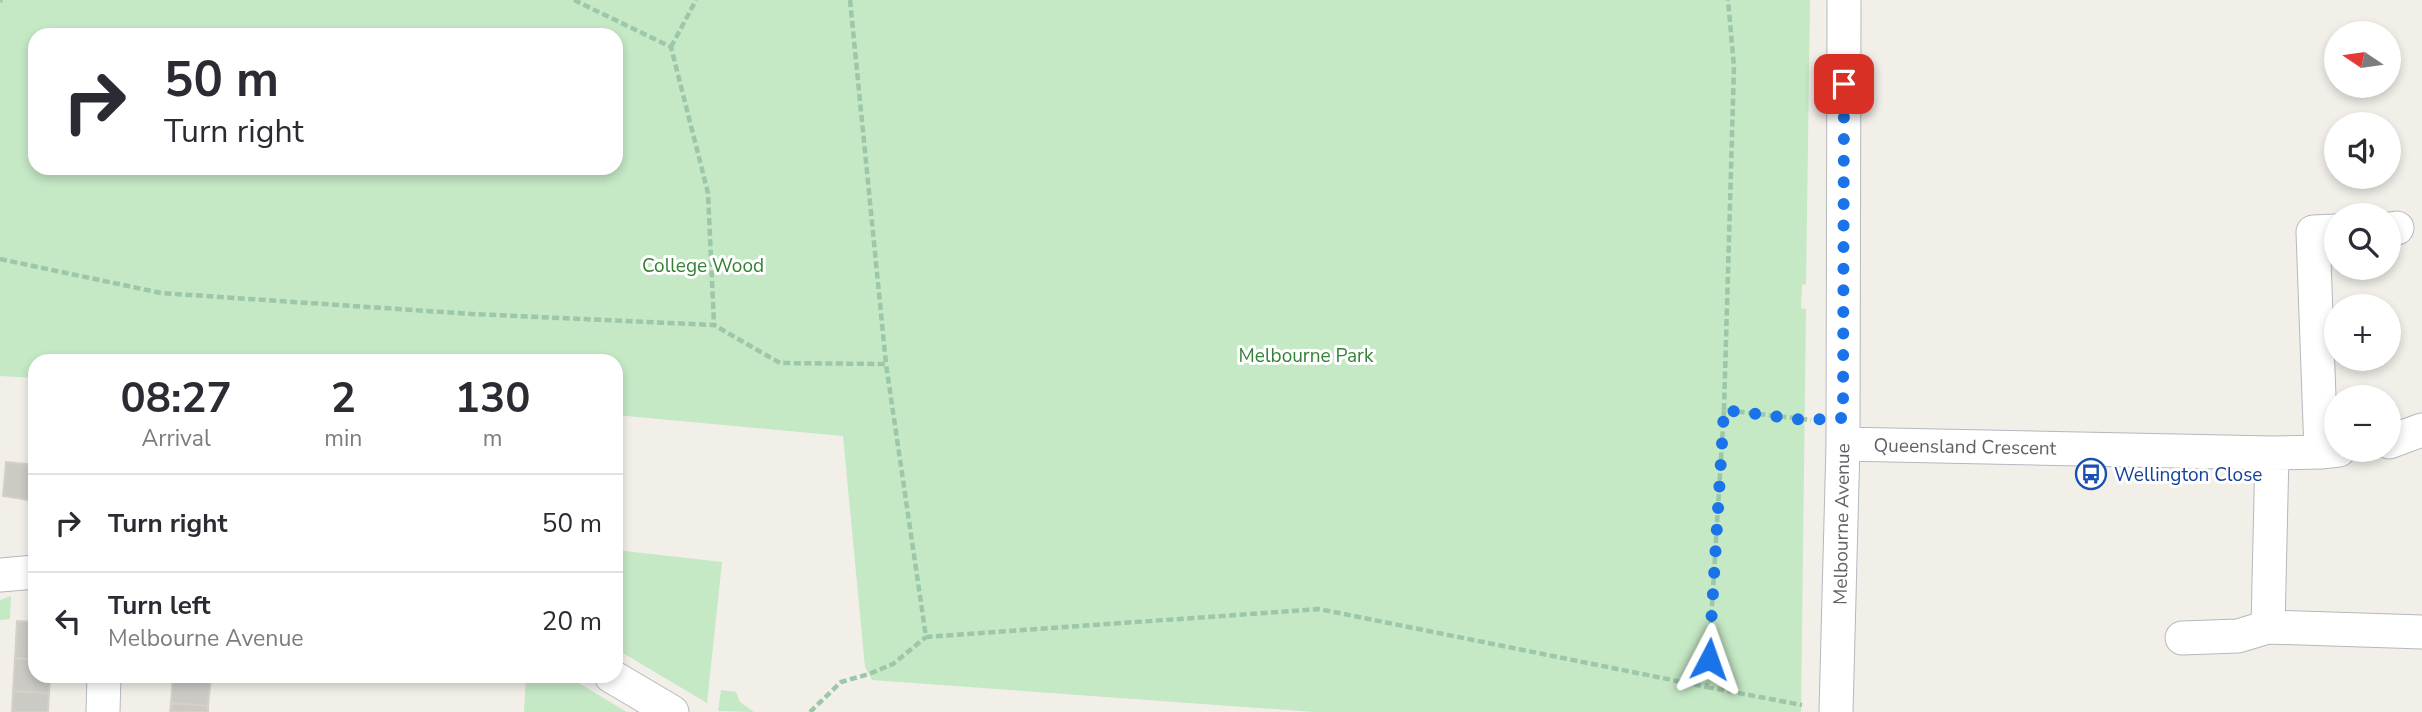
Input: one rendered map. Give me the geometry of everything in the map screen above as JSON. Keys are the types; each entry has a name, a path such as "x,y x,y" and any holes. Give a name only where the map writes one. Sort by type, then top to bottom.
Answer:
{"street":[{"name":"Melbourne Avenue","path":"1836,709 1843,431 1844,0"},
{"path":"2324,232 2313,232 2325,385"},
{"path":"2401,438 2422,430"},
{"name":"Queensland Crescent","path":"1843,431 2272,453 2324,451"},
{"path":"2269,627 2272,453"},
{"path":"0,575 28,573"},
{"path":"2182,638 2238,636 2269,627 2422,632"},
{"path":"103,683 103,712"},
{"path":"623,683 671,712"}],"path":[{"path":"574,0 671,47"},
{"path":"696,0 671,47 708,192 714,325"},
{"path":"850,0 886,364 926,637"},
{"path":"1707,687 1724,410 1734,66 1728,0"},
{"path":"0,258 161,293 472,314 714,325 780,363 886,364"},
{"path":"1724,410 1805,420 1843,431"},
{"path":"810,712 841,682 893,664 926,637 1319,609 1707,687 1836,709"}],"green space":[{"name":"Melbourne Park","path":"0,0 1810,0 1806,284 1802,285 1801,308 1806,309 1801,712 1315,712 872,680 865,667 843,436 623,416 623,354 28,354 28,378 0,376"},
{"path":"623,551 722,562 707,703 623,653"},
{"path":"11,596 10,619 0,620 0,600"},
{"path":"526,683 579,683 627,712 524,712"},
{"path":"721,690 736,692 740,702 754,712 718,711"}],"building":[{"path":"6,462 28,464 28,500 3,496"},
{"path":"17,621 28,622 28,659 15,658"},
{"path":"15,658 28,659 28,683 50,683 49,693 13,691"},
{"path":"172,683 210,683 208,706 171,703"},
{"path":"13,691 49,693 48,712 12,712"},
{"path":"171,703 208,706 208,712 170,712"}],"place":[{"name":"Wellington Close","path":"2091,474"}],"route":[{"path":"1709,659 1724,410 1805,420 1843,418 1844,84"}],"park label":[{"name":"College Wood","path":"703,265"}]}
